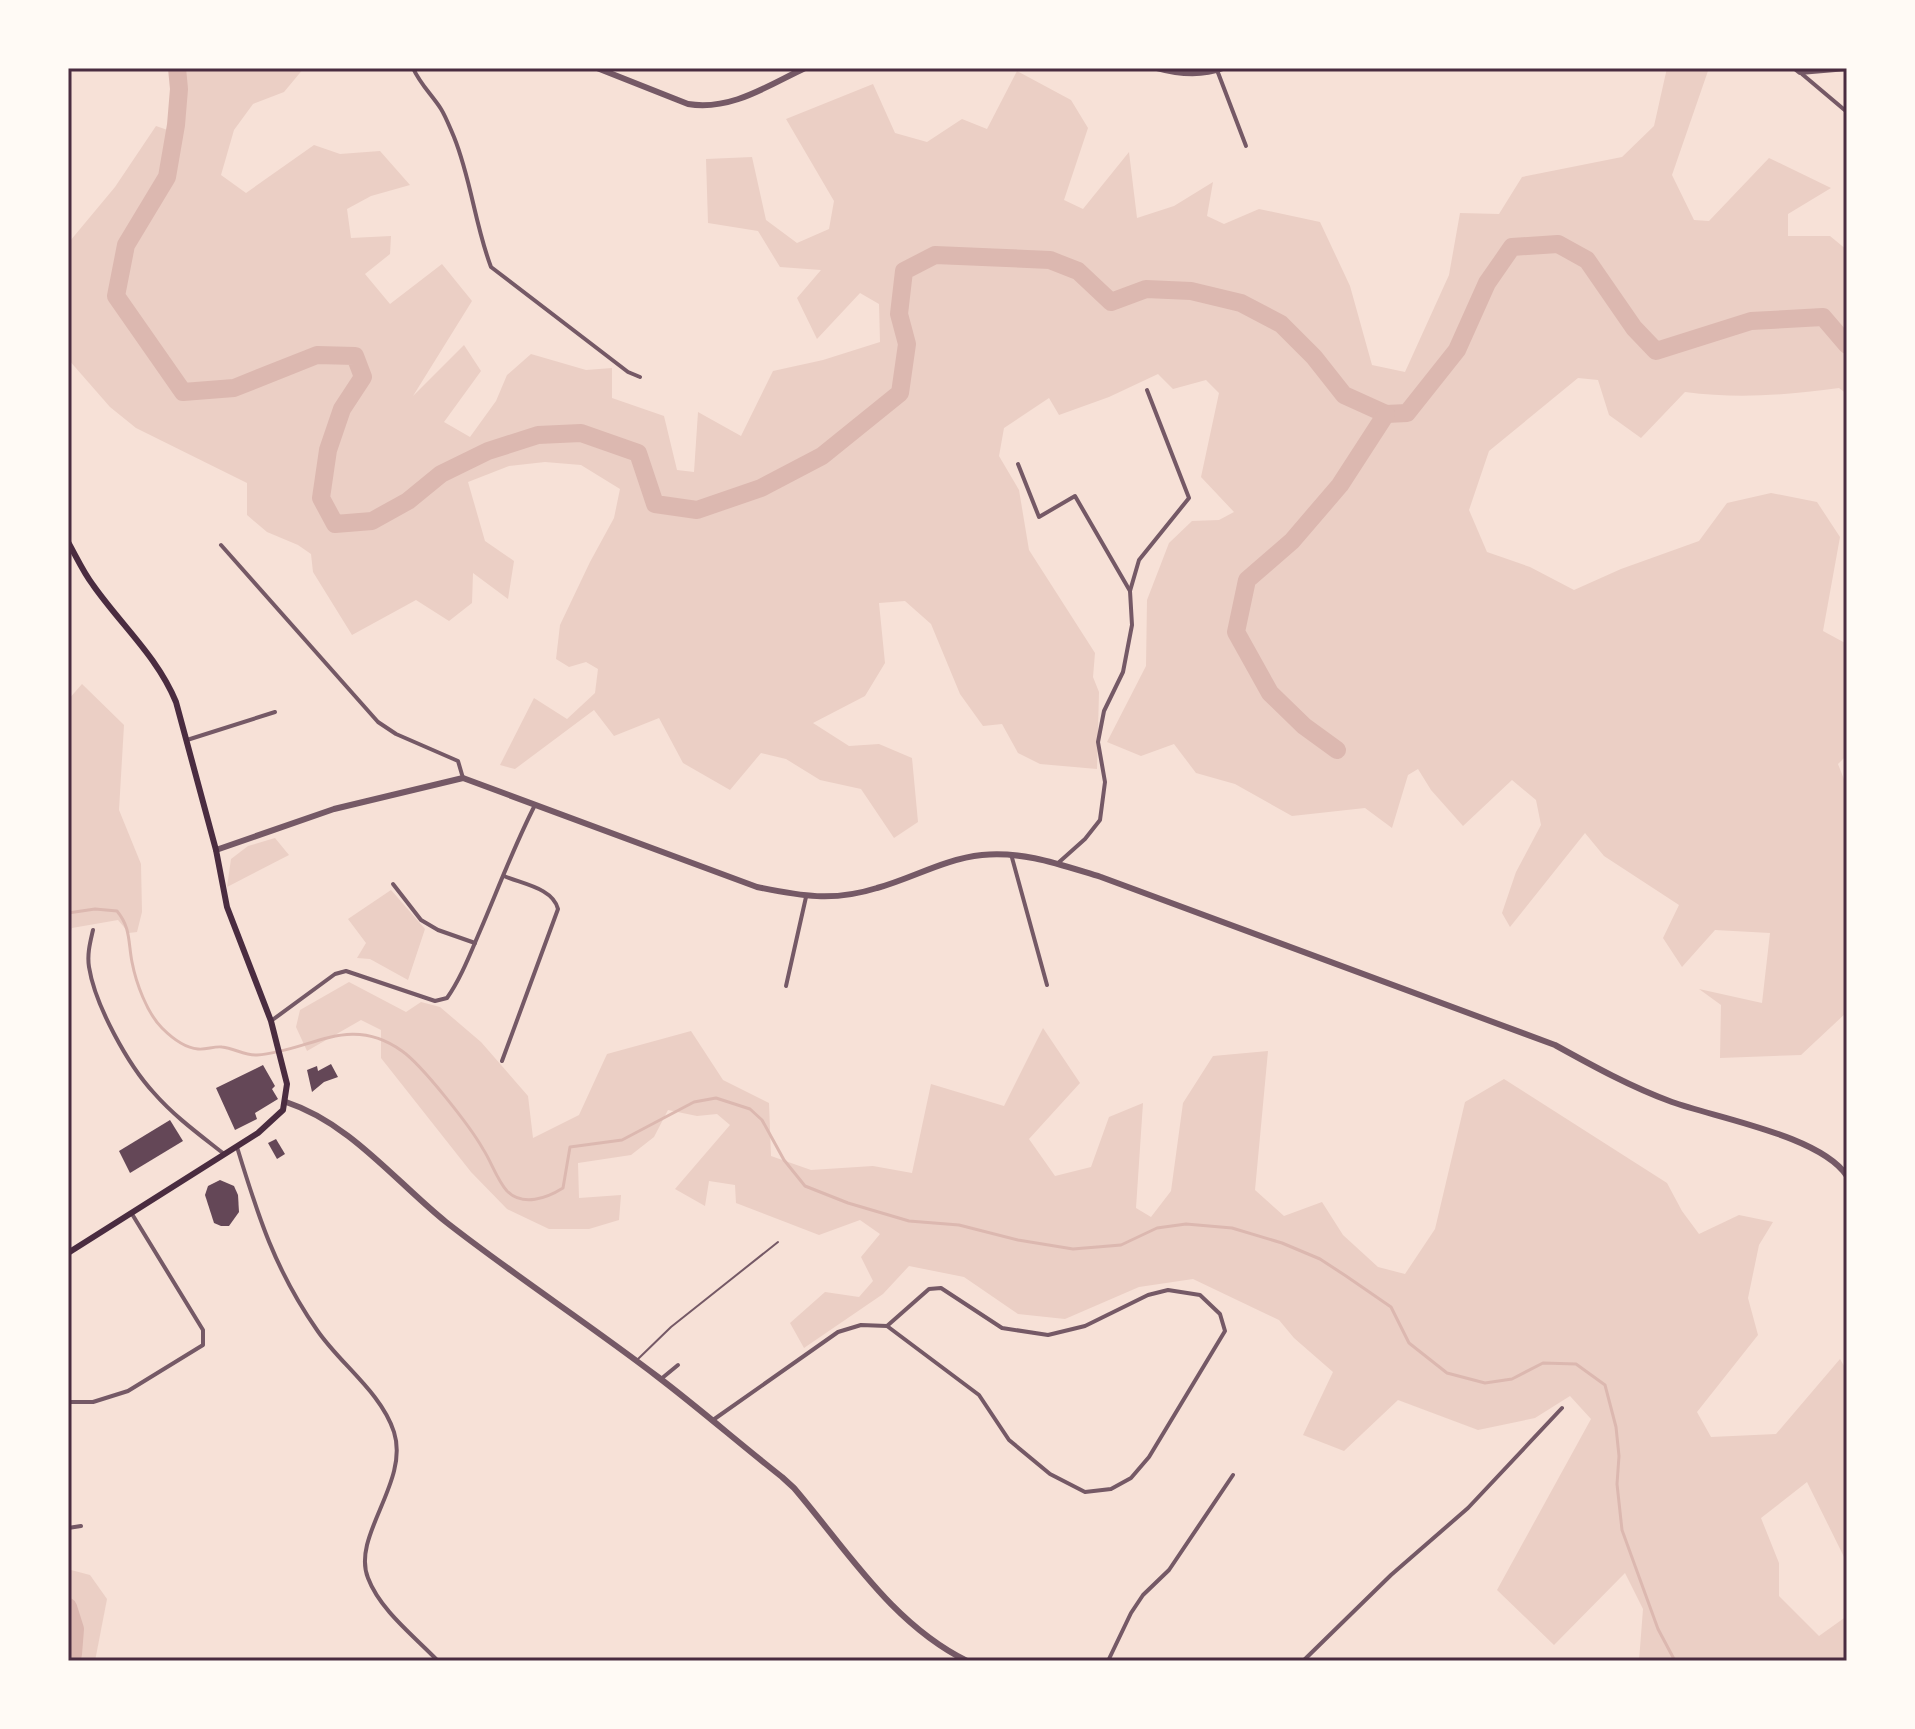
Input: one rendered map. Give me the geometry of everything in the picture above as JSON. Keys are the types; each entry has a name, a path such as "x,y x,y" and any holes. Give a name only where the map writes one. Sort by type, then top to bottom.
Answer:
{"main road":[{"path":"68,542 92,584 153,659 176,702 216,850 227,907 271,1021 287,1084 286,1102 278,1116 237,1147 68,1253"}],"street":[{"path":"413,68 441,110 454,137 465,166 483,249 491,267 628,372 640,377"},
{"path":"597,68 688,104 704,107 732,103 805,68"},
{"path":"1157,68 1199,74 1220,69 1246,146"},
{"path":"1797,70 1847,68"},
{"path":"1797,70 1847,112"},
{"path":"1057,864 1085,839 1100,820 1105,782 1098,742 1104,711 1123,672 1132,625 1130,591 1139,560 1189,498 1147,390"},
{"path":"1018,464 1039,517 1075,496 1130,591"},
{"path":"221,545 378,722 396,734 458,761 463,778"},
{"path":"187,740 275,712"},
{"path":"216,850 334,809 463,778 757,887 806,897 848,895 879,888 964,858 1027,855 1101,877 1555,1045 1619,1080 1672,1102 1801,1144 1834,1162 1847,1176"},
{"path":"271,1021 335,974 346,971 435,1001 447,998 475,943 513,847 536,803"},
{"path":"1011,854 1047,985"},
{"path":"502,1061 558,909 556,899 547,893 503,876"},
{"path":"393,884 421,920 438,930 475,943"},
{"path":"786,986 806,897"},
{"path":"93,930 88,951 89,969 125,1056 154,1093 224,1155"},
{"path":"286,1102 321,1117 350,1137 401,1185 455,1229 520,1280 661,1379 794,1488 910,1625 967,1661"},
{"path":"237,1147 262,1226 289,1288 334,1354 379,1404 393,1427 397,1458 366,1547 364,1565 379,1600 438,1661"},
{"path":"68,1402 93,1402 128,1391 203,1345 203,1330 131,1212"},
{"path":"712,1421 838,1332 861,1325 887,1326 979,1395 1009,1440 1050,1474 1085,1492 1111,1489 1131,1478 1149,1457 1225,1331 1220,1314 1200,1295 1168,1290 1148,1295 1085,1326 1048,1335 1002,1328 941,1288 929,1289 887,1326"},
{"path":"661,1379 678,1365"},
{"path":"1303,1661 1391,1575 1468,1508 1562,1408"},
{"path":"1108,1661 1143,1595 1169,1570 1233,1475"},
{"path":"68,1528 81,1526"}],"lane":[{"path":"636,1360 671,1327 778,1242"}],"shaded area":[{"path":"173,68 304,68 284,92 253,104 234,130 221,175 246,193 314,145 340,154 380,151 410,185 371,196 347,209 351,238 391,236 390,254 365,274 390,304 442,264 472,301 413,396 464,345 481,371 444,422 470,437 496,401 507,375 531,354 586,370 612,368 612,398 664,416 677,470 694,472 698,412 741,436 773,371 823,360 880,342 879,304 860,293 817,339 797,298 821,270 780,267 758,231 708,223 706,159 752,157 766,220 797,243 829,229 834,201 786,119 873,84 895,133 927,142 962,119 987,129 1017,71 1071,100 1088,128 1064,200 1083,209 1129,152 1137,218 1174,206 1213,182 1207,216 1224,224 1259,209 1320,222 1350,286 1372,365 1405,372 1449,275 1460,213 1499,214 1522,177 1622,157 1654,126 1667,68 1709,68 1672,175 1694,220 1709,221 1769,158 1831,188 1788,214 1788,236 1830,236 1847,250 1847,394 1839,388 1762,395 1685,392 1641,438 1609,415 1598,380 1578,378 1489,451 1469,510 1487,552 1530,567 1574,590 1699,541 1727,503 1771,493 1817,502 1840,537 1823,631 1847,644 1847,755 1838,764 1847,787 1847,1012 1801,1055 1720,1058 1721,1005 1699,989 1762,1003 1770,933 1715,930 1682,967 1663,938 1679,905 1604,856 1585,833 1510,927 1502,913 1516,872 1541,825 1536,800 1512,780 1463,826 1431,790 1418,769 1408,775 1392,828 1365,808 1292,816 1235,784 1196,773 1174,744 1141,756 1107,742 1146,666 1147,600 1169,543 1192,521 1219,520 1234,512 1201,477 1219,393 1206,380 1173,389 1158,374 1109,397 1059,415 1049,398 1004,428 999,456 1019,490 1029,550 1095,653 1093,677 1099,692 1097,769 1040,764 1018,753 1002,724 983,726 960,694 931,624 905,601 879,603 885,663 865,696 813,723 849,746 879,744 912,758 918,822 894,838 861,789 820,780 786,759 761,753 730,790 683,763 659,718 614,736 594,710 515,769 500,765 534,698 567,719 595,693 598,669 586,662 569,667 556,659 560,625 614,518 620,489 581,465 545,462 509,466 468,482 485,541 514,561 508,599 473,573 472,603 449,621 416,600 352,635 313,572 311,554 267,532 247,515 247,483 136,428 110,407 68,359 70,241 115,187 156,126 179,134"},
{"path":"82,684 124,725 119,810 141,864 142,912 137,932 129,933 118,920 72,928 68,939 68,700"},
{"path":"275,838 289,855 227,887 231,859 248,846"},
{"path":"391,890 425,929 408,980 370,959 357,958 366,943 348,919"},
{"path":"349,982 406,1012 421,1002 440,1007 481,1042 528,1096 533,1138 579,1115 607,1054 691,1031 723,1080 769,1103 771,1156 811,1170 873,1166 912,1173 931,1084 1004,1106 1043,1028 1080,1083 1029,1139 1055,1176 1091,1167 1109,1117 1143,1103 1136,1208 1151,1217 1171,1191 1183,1103 1213,1056 1268,1051 1255,1190 1284,1216 1322,1202 1343,1235 1378,1267 1405,1274 1435,1229 1465,1102 1504,1079 1667,1183 1699,1234 1739,1215 1773,1222 1759,1245 1748,1298 1758,1335 1697,1412 1711,1437 1776,1434 1840,1359 1847,1371 1847,1563 1807,1482 1761,1518 1779,1563 1779,1596 1819,1636 1847,1616 1847,1661 1639,1661 1643,1609 1625,1573 1554,1645 1497,1590 1591,1419 1570,1396 1535,1418 1478,1430 1398,1400 1344,1451 1303,1435 1333,1372 1294,1338 1279,1320 1193,1279 1139,1287 1065,1319 1018,1314 964,1277 909,1266 883,1294 804,1348 790,1323 825,1292 859,1297 873,1281 861,1257 880,1234 860,1220 819,1235 736,1203 735,1185 709,1181 705,1206 675,1189 730,1125 717,1114 697,1116 668,1110 654,1137 631,1155 578,1163 579,1198 621,1195 619,1220 589,1229 549,1229 507,1209 471,1172 381,1058 381,1030 361,1020 307,1051 296,1027 300,1010"},
{"path":"68,1572 90,1575 107,1599 95,1661 68,1661"}],"building":[{"path":"331,1064 338,1077 324,1082 312,1092 307,1070 317,1066 318,1071"},
{"path":"263,1065 275,1086 272,1089 278,1099 255,1113 257,1119 235,1130 216,1088"},
{"path":"170,1120 183,1141 130,1173 119,1151"},
{"path":"276,1139 285,1154 277,1159 268,1143"},
{"path":"220,1180 234,1186 238,1195 239,1212 229,1226 214,1223 205,1195 208,1186"}],"waterway":[{"path":"177,68 176,125 167,177 126,245 116,296 183,392 234,388 317,355 355,356 363,377 342,409 328,450 321,498 335,524 372,521 408,501 441,474 488,451 538,435 581,433 638,453 655,504 697,510 761,488 822,456 900,393 907,344 899,314 904,271 935,255 1050,260 1078,271 1111,302 1146,289 1191,291 1241,303 1281,324 1314,357 1344,395 1386,414 1407,413 1457,350 1487,283 1512,247 1558,244 1587,260 1634,328 1656,351 1751,321 1823,317 1847,345"},
{"path":"1337,750 1304,726 1270,693 1236,632 1247,580 1292,541 1340,485 1386,414"},
{"path":"68,913 95,909 117,911 127,929 134,970 147,1006 162,1028 188,1047 222,1047 257,1055 330,1037 365,1035 383,1040 402,1051 457,1112 477,1139 507,1191 520,1199 542,1198 563,1188 570,1147 622,1140 694,1102 716,1098 750,1109 762,1120 784,1160 805,1186 848,1203 909,1221 959,1225 1018,1240 1073,1249 1121,1245 1157,1228 1186,1224 1232,1228 1282,1243 1320,1259 1346,1276 1391,1307 1409,1343 1447,1373 1485,1383 1512,1379 1543,1363 1576,1364 1605,1385 1616,1427 1622,1530 1658,1629 1675,1661"},
{"path":"68,1607 75,1629 73,1654 68,1657"}]}
